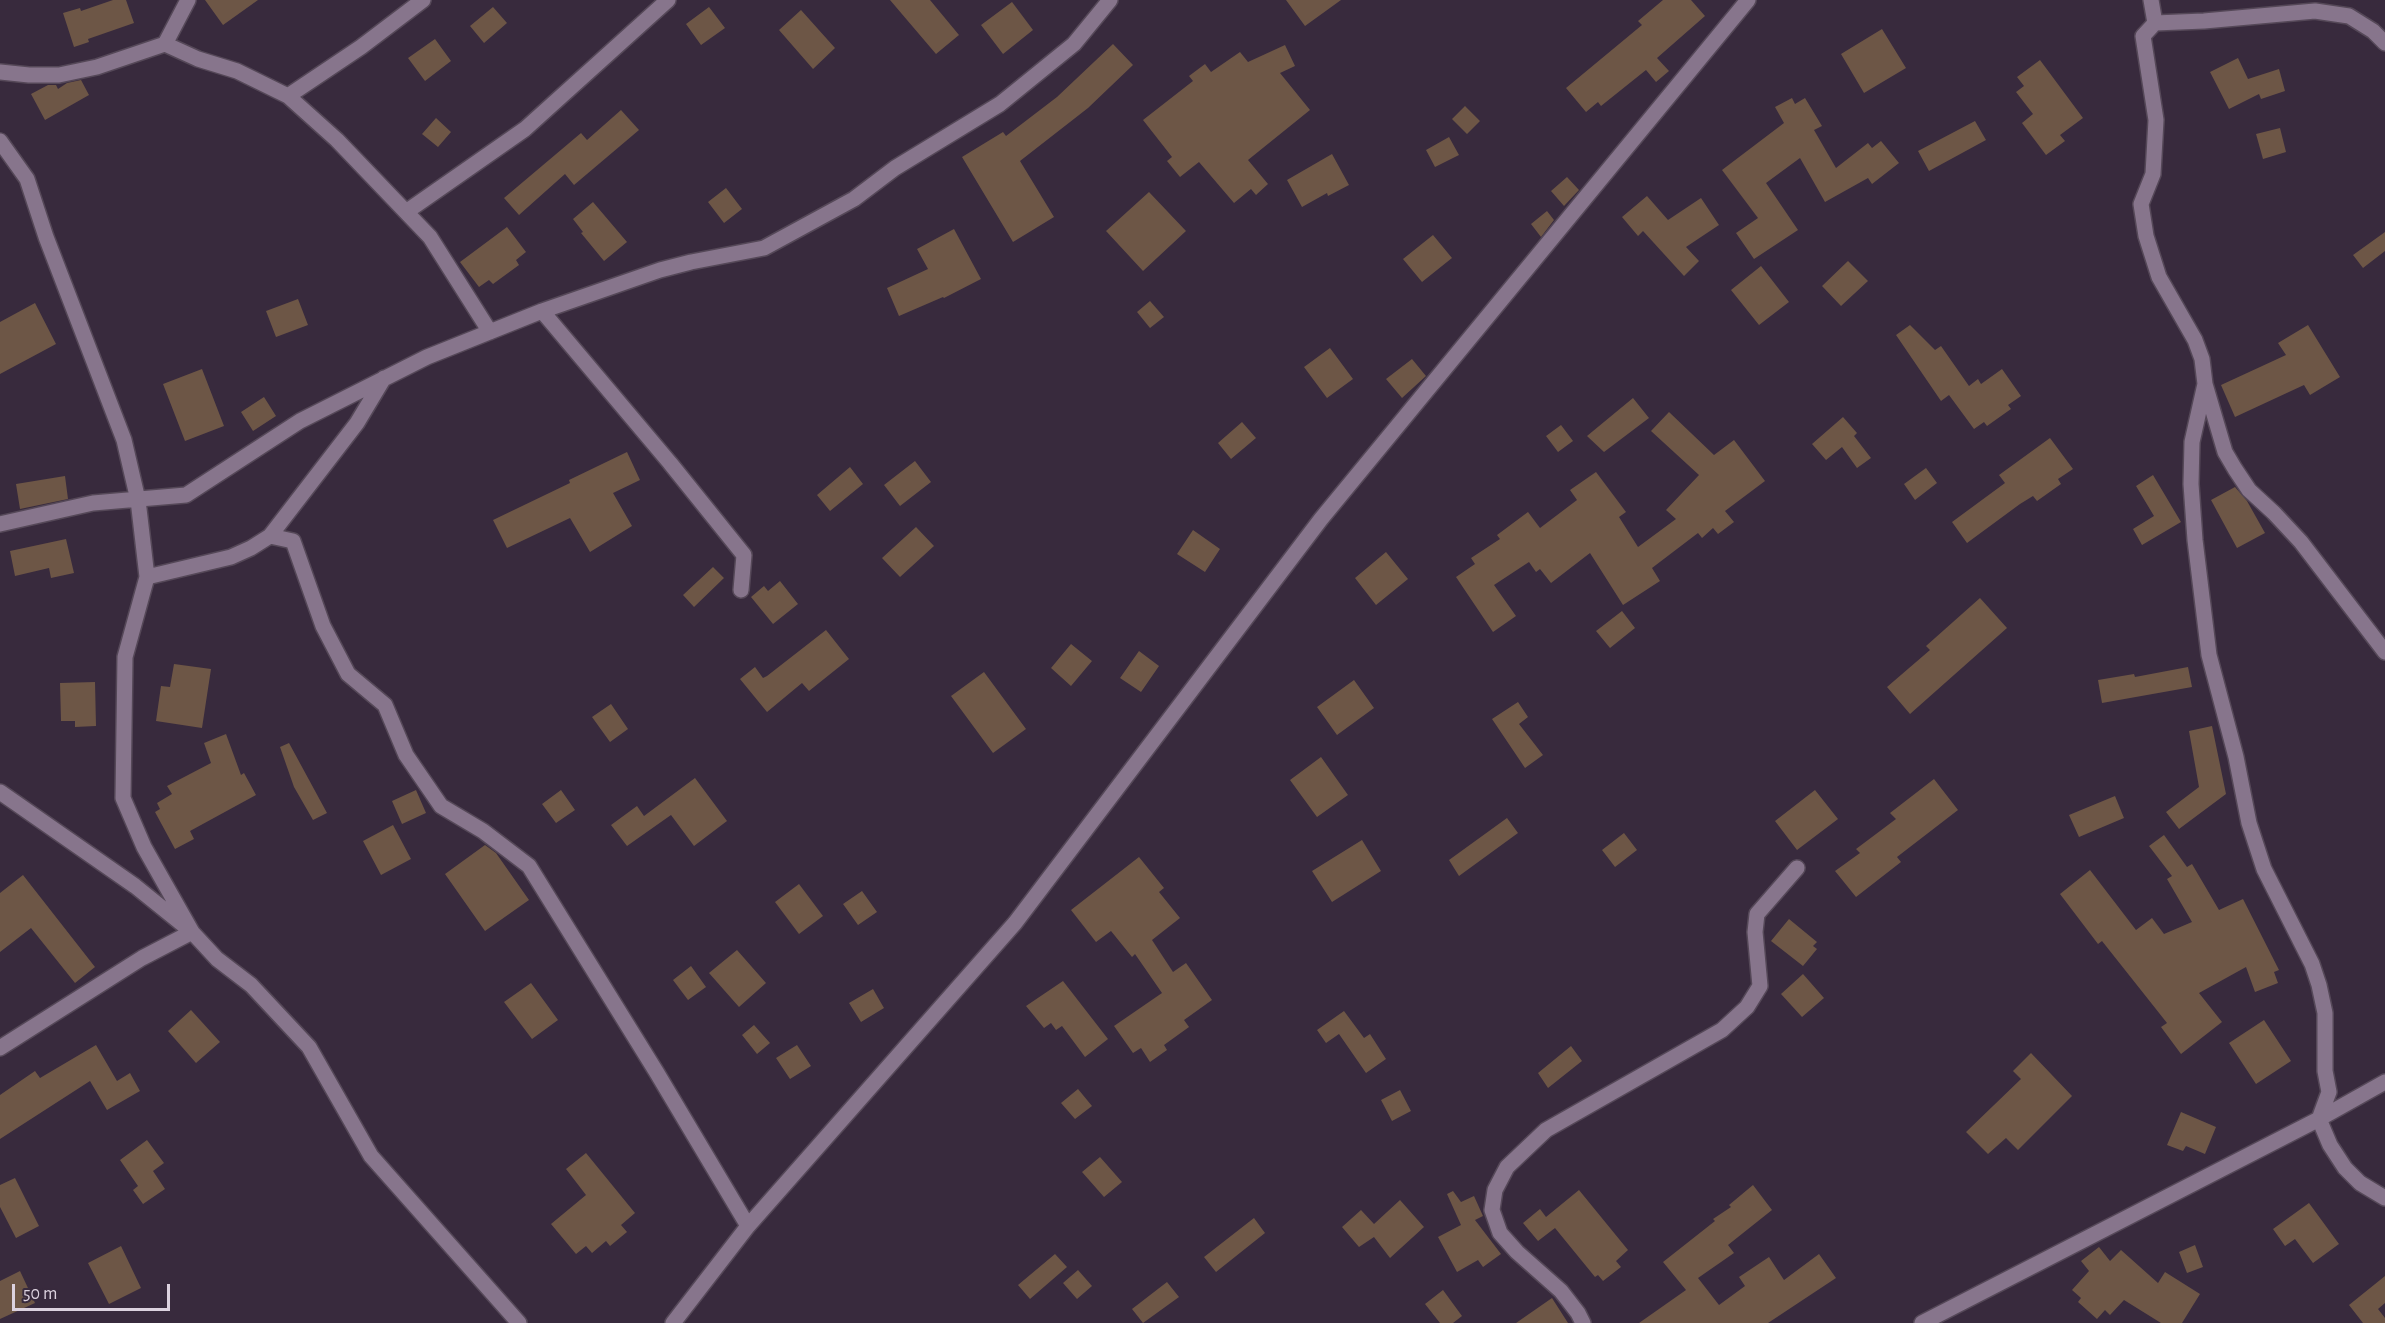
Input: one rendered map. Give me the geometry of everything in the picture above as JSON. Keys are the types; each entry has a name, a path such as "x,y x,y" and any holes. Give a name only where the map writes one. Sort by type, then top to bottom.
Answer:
{"street":[{"path":"165,44 188,0"},
{"path":"288,96 361,47 423,0"},
{"path":"406,212 525,129 668,0"},
{"path":"0,524 93,503 186,495 300,421 427,357 542,311 660,270 764,248 854,199 895,168 1000,104 1074,44 1110,0"},
{"path":"673,1323 748,1226 1015,923 1321,519 1748,0"},
{"path":"2151,0 2155,23"},
{"path":"2385,43 2373,31 2349,16 2315,10 2204,21 2155,23 2143,36 2156,120 2153,174 2141,204 2146,236 2159,277 2195,340 2202,359 2205,384 2225,452 2249,490 2301,542 2385,652"},
{"path":"0,72 59,75 97,66 165,44 198,59 237,71 288,96 337,140 430,237 490,332"},
{"path":"0,141 27,179 46,237 124,441 138,500 147,577 125,657 123,798 144,847 192,932"},
{"path":"542,311 670,462 744,555 741,590"},
{"path":"147,577 231,557 270,536 357,423 384,378"},
{"path":"2205,384 2192,442 2191,484 2194,540 2210,655 2252,832 2264,869 2312,964 2319,986 2325,1013 2327,1044 2325,1071 2329,1092 2319,1119 2330,1145 2345,1168 2360,1183 2385,1198"},
{"path":"270,536 293,541 323,626 348,674 385,705 406,755 441,806 483,831 529,866 748,1226"},
{"path":"0,792 135,886 192,932 217,959 251,985 309,1047 371,1156 510,1310 519,1323"},
{"path":"1583,1323 1560,1291 1500,1233 1492,1210 1495,1190 1507,1167 1546,1130 1722,1029 1748,1008 1760,986 1755,932 1757,914 1797,868"},
{"path":"0,1048 141,958 192,932"},
{"path":"1922,1323 2319,1119 2385,1082"}],"building":[{"path":"113,0 126,0 134,23 88,39 89,42 74,47 63,13 80,8 81,11"},
{"path":"205,0 258,0 223,25"},
{"path":"890,0 930,0 959,35 936,54"},
{"path":"1286,0 1341,0 1305,26"},
{"path":"1663,0 1691,0 1705,16 1657,58 1669,71 1656,82 1646,70 1601,106 1598,102 1586,112 1566,88 1642,25 1638,21"},
{"path":"1012,2 1033,30 1003,54 981,25"},
{"path":"493,7 507,23 484,43 470,26"},
{"path":"709,7 725,28 701,45 686,24"},
{"path":"801,10 835,48 813,69 779,30"},
{"path":"1882,29 1906,68 1864,93 1841,54"},
{"path":"435,39 451,61 425,81 408,58"},
{"path":"1113,44 1133,65 1088,108 1020,161 1054,217 1013,242 962,157 1003,132 1006,136 1057,97"},
{"path":"1285,45 1295,66 1280,73 1310,110 1248,160 1268,184 1256,195 1251,189 1234,203 1199,162 1180,177 1167,161 1172,157 1143,120 1193,81 1189,76 1205,64 1211,72 1240,52 1248,62"},
{"path":"2238,58 2248,79 2279,69 2285,91 2261,99 2259,94 2229,109 2210,72"},
{"path":"2040,60 2083,118 2060,135 2065,141 2046,155 2022,123 2033,114 2016,92 2024,86 2017,77"},
{"path":"81,80 89,95 45,120 31,94 48,85 56,85 58,89 67,83"},
{"path":"1792,98 1795,104 1805,98 1822,126 1814,130 1836,168 1868,143 1872,148 1881,141 1899,163 1872,184 1868,178 1825,202 1800,158 1766,183 1798,230 1754,259 1736,233 1758,218 1722,170 1784,123 1775,107"},
{"path":"1465,106 1480,121 1467,134 1452,119"},
{"path":"621,110 639,130 574,185 565,174 519,215 504,198 581,133 587,140"},
{"path":"436,118 451,132 438,147 422,134"},
{"path":"1975,121 1986,140 1929,171 1918,151"},
{"path":"2280,128 2286,152 2263,159 2256,134"},
{"path":"1449,137 1459,155 1435,167 1426,150"},
{"path":"1332,154 1349,185 1328,196 1327,193 1302,207 1287,180"},
{"path":"1567,177 1579,190 1564,206 1551,191"},
{"path":"726,188 742,209 724,223 708,202"},
{"path":"1149,192 1186,231 1143,271 1106,231"},
{"path":"1647,196 1668,220 1701,198 1719,225 1686,247 1699,261 1684,276 1643,231 1638,236 1622,217"},
{"path":"593,202 627,242 604,261 581,233 583,232 573,219"},
{"path":"1547,211 1554,220 1541,237 1531,224"},
{"path":"507,227 526,252 516,260 519,265 493,284 489,280 479,287 460,262"},
{"path":"954,229 981,279 944,298 899,316 887,288 928,269 917,249"},
{"path":"2385,232 2385,251 2363,268 2353,255"},
{"path":"1433,235 1452,258 1422,282 1403,259"},
{"path":"1848,261 1868,281 1841,306 1822,286"},
{"path":"1761,266 1789,302 1759,325 1731,290"},
{"path":"298,299 308,325 276,337 266,311"},
{"path":"1150,301 1164,317 1150,328 1137,312"},
{"path":"35,303 56,344 0,374 0,322"},
{"path":"1910,325 1935,350 1941,346 1969,386 1978,379 1981,384 2002,369 2021,396 2008,405 2011,409 1987,426 1984,422 1974,429 1949,395 1941,401 1896,335"},
{"path":"2308,325 2340,377 2310,395 2304,385 2235,417 2221,385 2286,355 2278,343"},
{"path":"1330,348 1353,379 1327,398 1304,367"},
{"path":"1412,359 1426,376 1402,398 1386,379"},
{"path":"202,369 224,426 185,441 163,384"},
{"path":"264,397 276,416 253,431 241,412"},
{"path":"1633,398 1649,418 1604,452 1587,436"},
{"path":"1669,412 1714,455 1734,440 1765,481 1725,511 1734,522 1718,534 1713,528 1702,538 1698,533 1652,568 1660,581 1623,605 1590,553 1551,583 1540,569 1536,572 1529,562 1494,585 1516,616 1493,632 1456,577 1475,564 1471,558 1500,539 1497,535 1528,512 1540,528 1577,500 1570,490 1596,472 1626,512 1619,517 1638,547 1676,519 1666,510 1699,475 1651,431"},
{"path":"1843,417 1857,433 1854,436 1871,458 1857,468 1842,447 1826,460 1812,444"},
{"path":"1242,422 1256,438 1231,459 1218,443"},
{"path":"1561,425 1573,441 1558,452 1546,436"},
{"path":"2050,438 2073,469 2058,479 2061,484 2037,501 2033,496 1967,543 1952,522 2005,483 1999,475"},
{"path":"627,452 640,480 613,493 632,526 590,552 570,518 507,548 493,520 570,483 569,480"},
{"path":"915,461 931,482 900,506 884,485"},
{"path":"850,467 863,484 830,511 817,495"},
{"path":"1926,468 1937,483 1915,500 1904,484"},
{"path":"2153,475 2181,522 2142,545 2133,529 2154,516 2136,486"},
{"path":"65,476 68,499 20,509 16,484"},
{"path":"2235,487 2247,501 2265,533 2237,548 2211,500"},
{"path":"916,527 934,546 900,577 882,558"},
{"path":"1193,530 1220,549 1205,572 1177,554"},
{"path":"66,539 74,573 51,578 49,568 15,576 10,551"},
{"path":"1386,552 1408,579 1376,605 1355,578"},
{"path":"713,567 724,578 694,607 683,595"},
{"path":"780,581 798,604 773,624 751,597 764,586 768,591"},
{"path":"1980,598 2007,628 1910,714 1887,687 1930,650 1926,646"},
{"path":"1622,611 1635,628 1610,648 1596,631"},
{"path":"826,630 849,659 809,691 802,683 767,712 740,679 755,667 763,678 767,676"},
{"path":"1071,644 1092,661 1071,686 1051,668"},
{"path":"1139,651 1159,666 1141,692 1120,678"},
{"path":"174,664 211,669 202,728 156,721 161,686 170,687"},
{"path":"2188,667 2192,687 2102,703 2098,680 2134,674 2135,677"},
{"path":"984,672 1026,729 993,753 951,696"},
{"path":"1354,680 1374,708 1337,735 1317,707"},
{"path":"95,682 96,726 75,727 75,721 61,721 60,683"},
{"path":"1518,702 1528,717 1519,724 1543,755 1525,768 1492,719"},
{"path":"611,704 628,729 610,742 592,717"},
{"path":"2212,726 2226,794 2179,829 2166,812 2199,787 2189,731"},
{"path":"226,734 241,775 244,773 256,795 190,831 194,839 175,849 155,812 160,809 157,803 172,794 167,786 211,763 204,743"},
{"path":"289,743 327,813 313,820 294,787 280,747"},
{"path":"1321,757 1348,795 1317,817 1290,780"},
{"path":"695,778 727,821 694,846 671,815 627,846 611,825 637,806 644,816"},
{"path":"1934,779 1958,810 1897,857 1901,862 1856,897 1835,871 1860,853 1856,849 1896,819 1890,813"},
{"path":"416,790 426,813 402,824 392,801"},
{"path":"561,790 575,810 556,823 542,804"},
{"path":"1815,790 1838,819 1797,850 1775,821"},
{"path":"2115,796 2124,818 2079,837 2069,815"},
{"path":"1507,818 1518,833 1459,876 1449,860"},
{"path":"393,825 411,859 381,875 363,841"},
{"path":"1624,833 1637,850 1615,867 1602,850"},
{"path":"2164,835 2187,867 2192,864 2219,910 2243,899 2279,970 2274,972 2278,983 2255,992 2246,967 2199,993 2222,1022 2181,1054 2161,1027 2167,1023 2102,941 2098,944 2060,894 2090,870 2136,930 2152,918 2164,934 2192,922 2167,879 2172,876 2149,846"},
{"path":"1362,840 1381,871 1332,902 1312,871"},
{"path":"485,845 496,853 529,900 485,931 445,874"},
{"path":"1139,857 1164,888 1159,892 1180,918 1152,940 1173,972 1186,963 1212,1000 1184,1020 1189,1027 1164,1045 1167,1050 1150,1062 1141,1048 1133,1053 1114,1026 1162,993 1135,954 1132,957 1111,931 1096,942 1071,910"},
{"path":"23,875 95,967 75,983 31,928 0,952 0,893"},
{"path":"799,884 823,916 799,934 775,902"},
{"path":"862,891 877,912 858,925 843,904"},
{"path":"1789,919 1817,942 1813,946 1817,949 1803,966 1771,941"},
{"path":"737,950 766,983 739,1007 709,973"},
{"path":"691,966 706,987 688,1000 673,980"},
{"path":"1803,974 1824,998 1802,1017 1781,994"},
{"path":"1063,981 1108,1039 1085,1057 1062,1026 1056,1030 1051,1023 1044,1028 1026,1006"},
{"path":"531,983 558,1020 532,1039 504,1002"},
{"path":"873,989 884,1008 861,1022 849,1003"},
{"path":"191,1010 220,1042 196,1063 168,1031"},
{"path":"1344,1011 1364,1038 1370,1034 1386,1059 1366,1073 1339,1034 1326,1043 1317,1030"},
{"path":"2264,1020 2291,1061 2256,1084 2229,1043"},
{"path":"754,1025 770,1043 757,1054 742,1035"},
{"path":"96,1045 117,1081 130,1073 140,1091 107,1110 90,1081 0,1139 0,1095 35,1071 40,1078"},
{"path":"797,1045 811,1066 790,1079 776,1058"},
{"path":"1571,1046 1582,1061 1548,1088 1538,1073"},
{"path":"2031,1053 2072,1096 2018,1150 2006,1138 1988,1154 1966,1132 2021,1079 2013,1071"},
{"path":"1078,1089 1092,1106 1075,1119 1061,1103"},
{"path":"1400,1090 1411,1111 1392,1121 1381,1100"},
{"path":"2181,1112 2216,1127 2205,1154 2186,1146 2183,1151 2167,1145"},
{"path":"147,1140 164,1163 153,1171 165,1189 143,1204 133,1190 138,1186 120,1160"},
{"path":"586,1153 635,1213 621,1225 627,1232 610,1246 606,1241 592,1253 586,1246 576,1254 551,1224 586,1195 566,1169"},
{"path":"1100,1157 1122,1182 1104,1197 1082,1172"},
{"path":"15,1178 39,1226 16,1238 0,1207 0,1185"},
{"path":"1753,1185 1772,1210 1728,1245 1734,1253 1698,1278 1719,1305 1745,1286 1739,1277 1769,1257 1784,1280 1819,1254 1836,1278 1768,1323 1639,1323 1686,1290 1663,1262 1715,1221 1713,1219 1731,1207 1729,1205"},
{"path":"1579,1190 1628,1250 1616,1261 1621,1267 1603,1281 1598,1275 1595,1277 1555,1228 1538,1241 1523,1223 1540,1209 1546,1217"},
{"path":"1453,1191 1461,1202 1474,1196 1483,1216 1475,1220 1501,1254 1483,1267 1478,1260 1457,1272 1438,1237 1461,1225 1447,1194"},
{"path":"1400,1200 1424,1227 1390,1258 1374,1237 1359,1247 1342,1227 1361,1210 1374,1224"},
{"path":"2309,1203 2339,1244 2313,1263 2295,1239 2285,1246 2273,1229"},
{"path":"1254,1218 1265,1233 1216,1272 1204,1257"},
{"path":"2195,1245 2203,1267 2187,1273 2179,1252"},
{"path":"121,1246 141,1288 109,1304 88,1263"},
{"path":"2099,1247 2110,1261 2121,1250 2158,1283 2165,1272 2200,1294 2182,1323 2161,1323 2124,1300 2110,1315 2105,1310 2097,1319 2078,1302 2081,1298 2072,1290 2089,1271 2081,1261"},
{"path":"1055,1254 1067,1267 1030,1299 1018,1285"},
{"path":"1078,1270 1092,1286 1077,1299 1063,1283"},
{"path":"20,1271 35,1303 0,1319 0,1281"},
{"path":"2385,1276 2385,1303 2378,1309 2385,1318 2385,1323 2363,1323 2349,1305"},
{"path":"1167,1282 1179,1297 1143,1323 1132,1309"},
{"path":"1443,1290 1462,1316 1453,1323 1440,1323 1425,1304"},
{"path":"1552,1298 1568,1323 1516,1323"}]}
